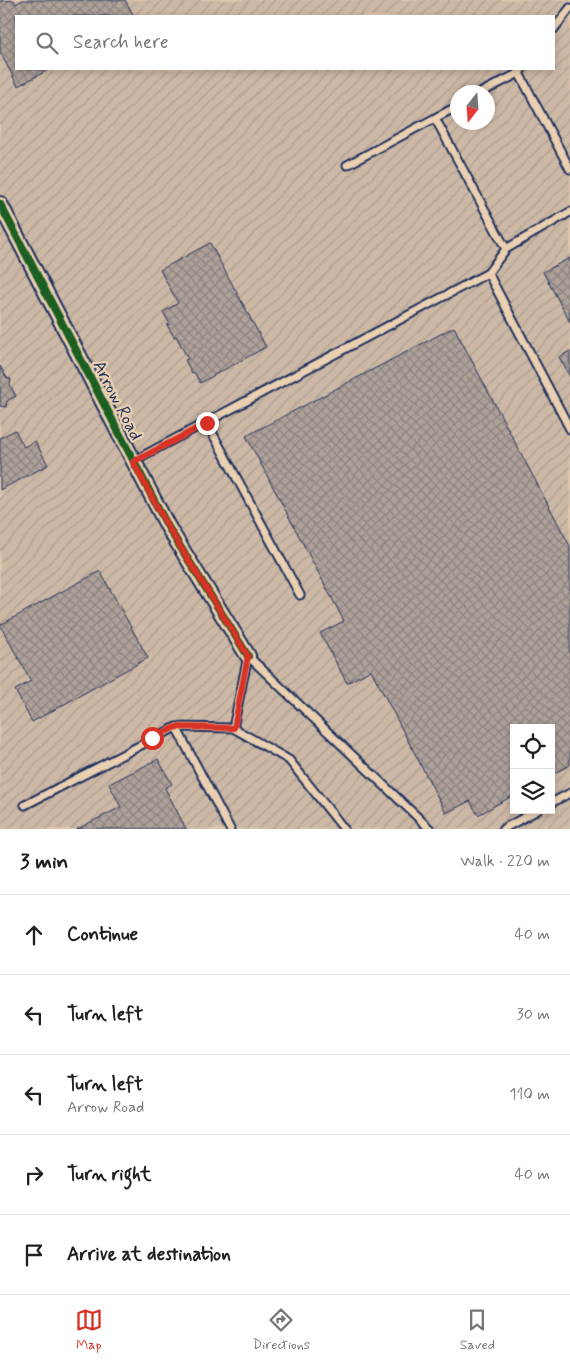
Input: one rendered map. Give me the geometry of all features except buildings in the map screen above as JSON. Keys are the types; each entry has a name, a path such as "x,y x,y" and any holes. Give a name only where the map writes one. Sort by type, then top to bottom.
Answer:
{"street":[{"name":"Arrow Road","path":"0,204 168,527 248,656"}],"lane":[{"path":"555,28 570,8"},
{"path":"495,85 521,71 570,169"},
{"path":"347,165 450,110"},
{"path":"435,118 506,249"},
{"path":"133,462 488,273 506,249 570,212"},
{"path":"488,273 570,429"},
{"path":"207,423 300,595"},
{"path":"234,728 248,656"},
{"path":"248,656 430,829"},
{"path":"176,727 230,829"},
{"path":"25,805 176,727 234,728 288,760 344,829"},
{"path":"555,801 570,793"},
{"path":"503,829 531,814"}],"shaded area":[{"path":"0,0 570,0 570,829 0,829"}],"cycle path":[{"path":"0,204 168,527 248,656"}],"route":[{"path":"152,738 176,727 234,728 248,656 168,527 133,462 207,423"}]}
